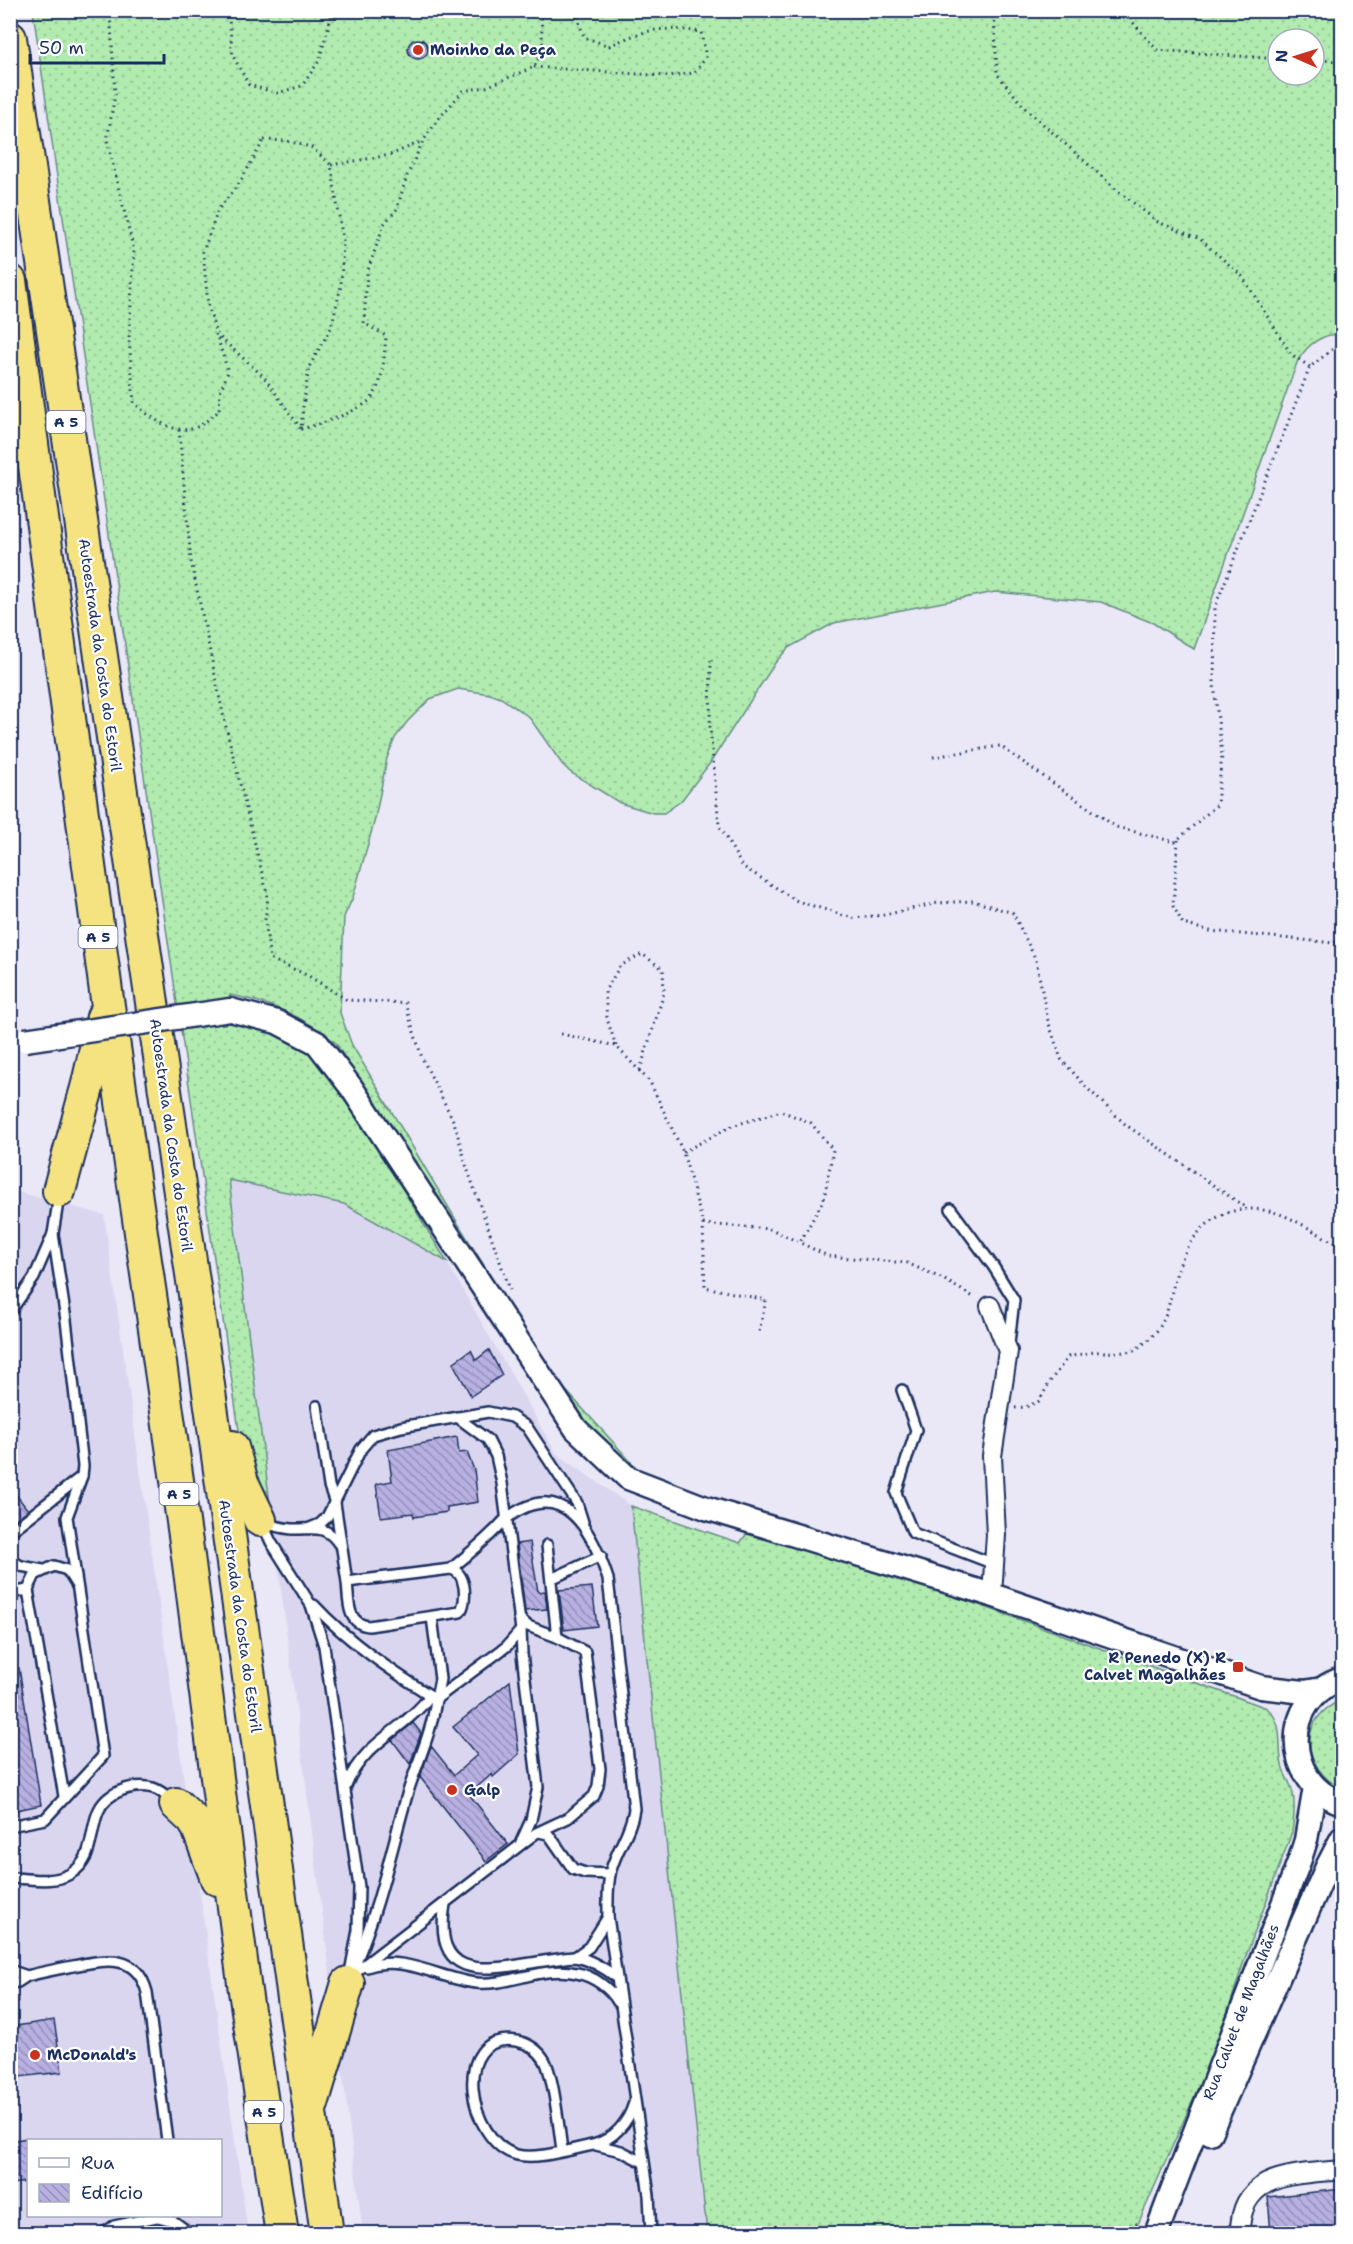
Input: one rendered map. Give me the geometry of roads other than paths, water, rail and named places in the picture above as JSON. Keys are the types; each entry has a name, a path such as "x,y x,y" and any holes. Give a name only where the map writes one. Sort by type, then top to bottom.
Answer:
{"highway":[{"name":"Autoestrada da Costa do Estoril","path":"10,38 202,1342 327,2234"},
{"name":"A 5","path":"10,281 107,999 190,1568 245,1991 282,2234"},
{"path":"59,1191 91,1072 107,999"},
{"path":"202,1342 239,1472 251,1505 260,1520"},
{"path":"176,1803 193,1820 208,1852 245,1991"},
{"path":"310,2113 348,1983"}],"street":[{"path":"18,1041 230,1010 277,1022 316,1043 351,1087 576,1429 628,1478 706,1508 992,1595 1261,1687 1276,1696 1290,1713 1297,1730"},
{"path":"990,1306 1008,1351 992,1456 996,1535 992,1595"},
{"path":"1342,1679 1322,1689 1310,1700 1297,1730 1296,1745 1299,1761 1306,1775 1331,1799 1342,1803"},
{"path":"1261,1687 1304,1692 1322,1689"},
{"name":"Rua Calvet de Magalhães","path":"1157,2234 1184,2156 1243,2012 1300,1859 1316,1787"},
{"name":"Rua Calvet de Magalhães","path":"1157,2234 1176,2203 1209,2136 1327,1867 1342,1838"},
{"path":"1240,2234 1244,2206 1252,2193 1266,2182 1284,2176 1342,2170"}],"lane":[{"path":"10,1312 34,1278 53,1234 59,1191"},
{"path":"951,1209 993,1266 1014,1300 1008,1351"},
{"path":"10,1826 45,1819 103,1756 80,1590 67,1517 82,1476 83,1466 53,1234"},
{"path":"902,1390 916,1430 896,1493 913,1533 994,1564"},
{"path":"317,1406 329,1486 335,1503 340,1546 346,1582 351,1611 353,1620 358,1624 378,1625 457,1613 464,1606 462,1576 458,1571 451,1569 346,1582"},
{"path":"310,1528 323,1520 335,1503 361,1449 373,1435 392,1429 483,1413 512,1417 523,1423 534,1435 578,1503 585,1527 601,1556 610,1588 634,1800 630,1829 610,1874 608,1917 651,2216 651,2234"},
{"path":"457,1418 488,1440 499,1466 521,1630 538,1787 528,1829 517,1849"},
{"path":"10,1532 82,1476"},
{"path":"451,1569 506,1519 528,1506 551,1503 569,1510 585,1527"},
{"path":"260,1520 285,1528 310,1528 326,1532 340,1546"},
{"path":"260,1520 270,1542 308,1599 324,1646 360,1898 358,1930 348,1983"},
{"path":"547,1545 557,1637"},
{"path":"551,1579 601,1556"},
{"path":"10,1560 21,1566 44,1570"},
{"path":"64,1797 28,1590 35,1575 54,1566 67,1570 80,1590"},
{"path":"10,1593 28,1590"},
{"path":"308,1599 338,1628 405,1680 433,1697"},
{"path":"348,1983 372,1922 407,1796 433,1722 433,1697 440,1679 432,1617"},
{"path":"348,1983 355,1972 539,1832 563,1821 581,1808 597,1792 600,1780 585,1652 557,1637 528,1626 519,1618"},
{"path":"345,1788 365,1754 433,1697 507,1646 521,1630"},
{"path":"10,1878 58,1879 77,1868 89,1852 96,1818 102,1804 113,1795 140,1786 156,1788 176,1803"},
{"path":"539,1832 548,1834 573,1869 585,1873 610,1874"},
{"path":"445,1905 443,1941 452,1956 467,1966 487,1969 575,1957 589,1947 608,1917"},
{"path":"575,1957 616,1977"},
{"path":"10,1983 18,1982 27,1976 111,1960 131,1966 139,1974 147,1992 167,2139"},
{"path":"348,1983 353,1975 363,1968 382,1963 407,1966 480,1983 573,1972 598,1982 615,1996 620,2005"},
{"path":"10,1970 27,1976"},
{"path":"562,2151 545,2061 534,2048 521,2043 506,2041 489,2047 478,2059 472,2079 474,2102 489,2136 503,2149 518,2155 532,2156 562,2151 594,2145 606,2140 621,2127 630,2115 634,2100"},
{"path":"594,2145 621,2151 643,2162"},
{"path":"103,2234 114,2226 155,2217"},
{"path":"163,2217 173,2221 184,2231"}],"place":[{"name":"Moinho da Peça","path":"418,50"},
{"name":"R Penedo (X) R Calvet Magalhães","path":"1238,1667"},
{"name":"Galp","path":"452,1790"},
{"name":"McDonald's","path":"35,2055"}]}
